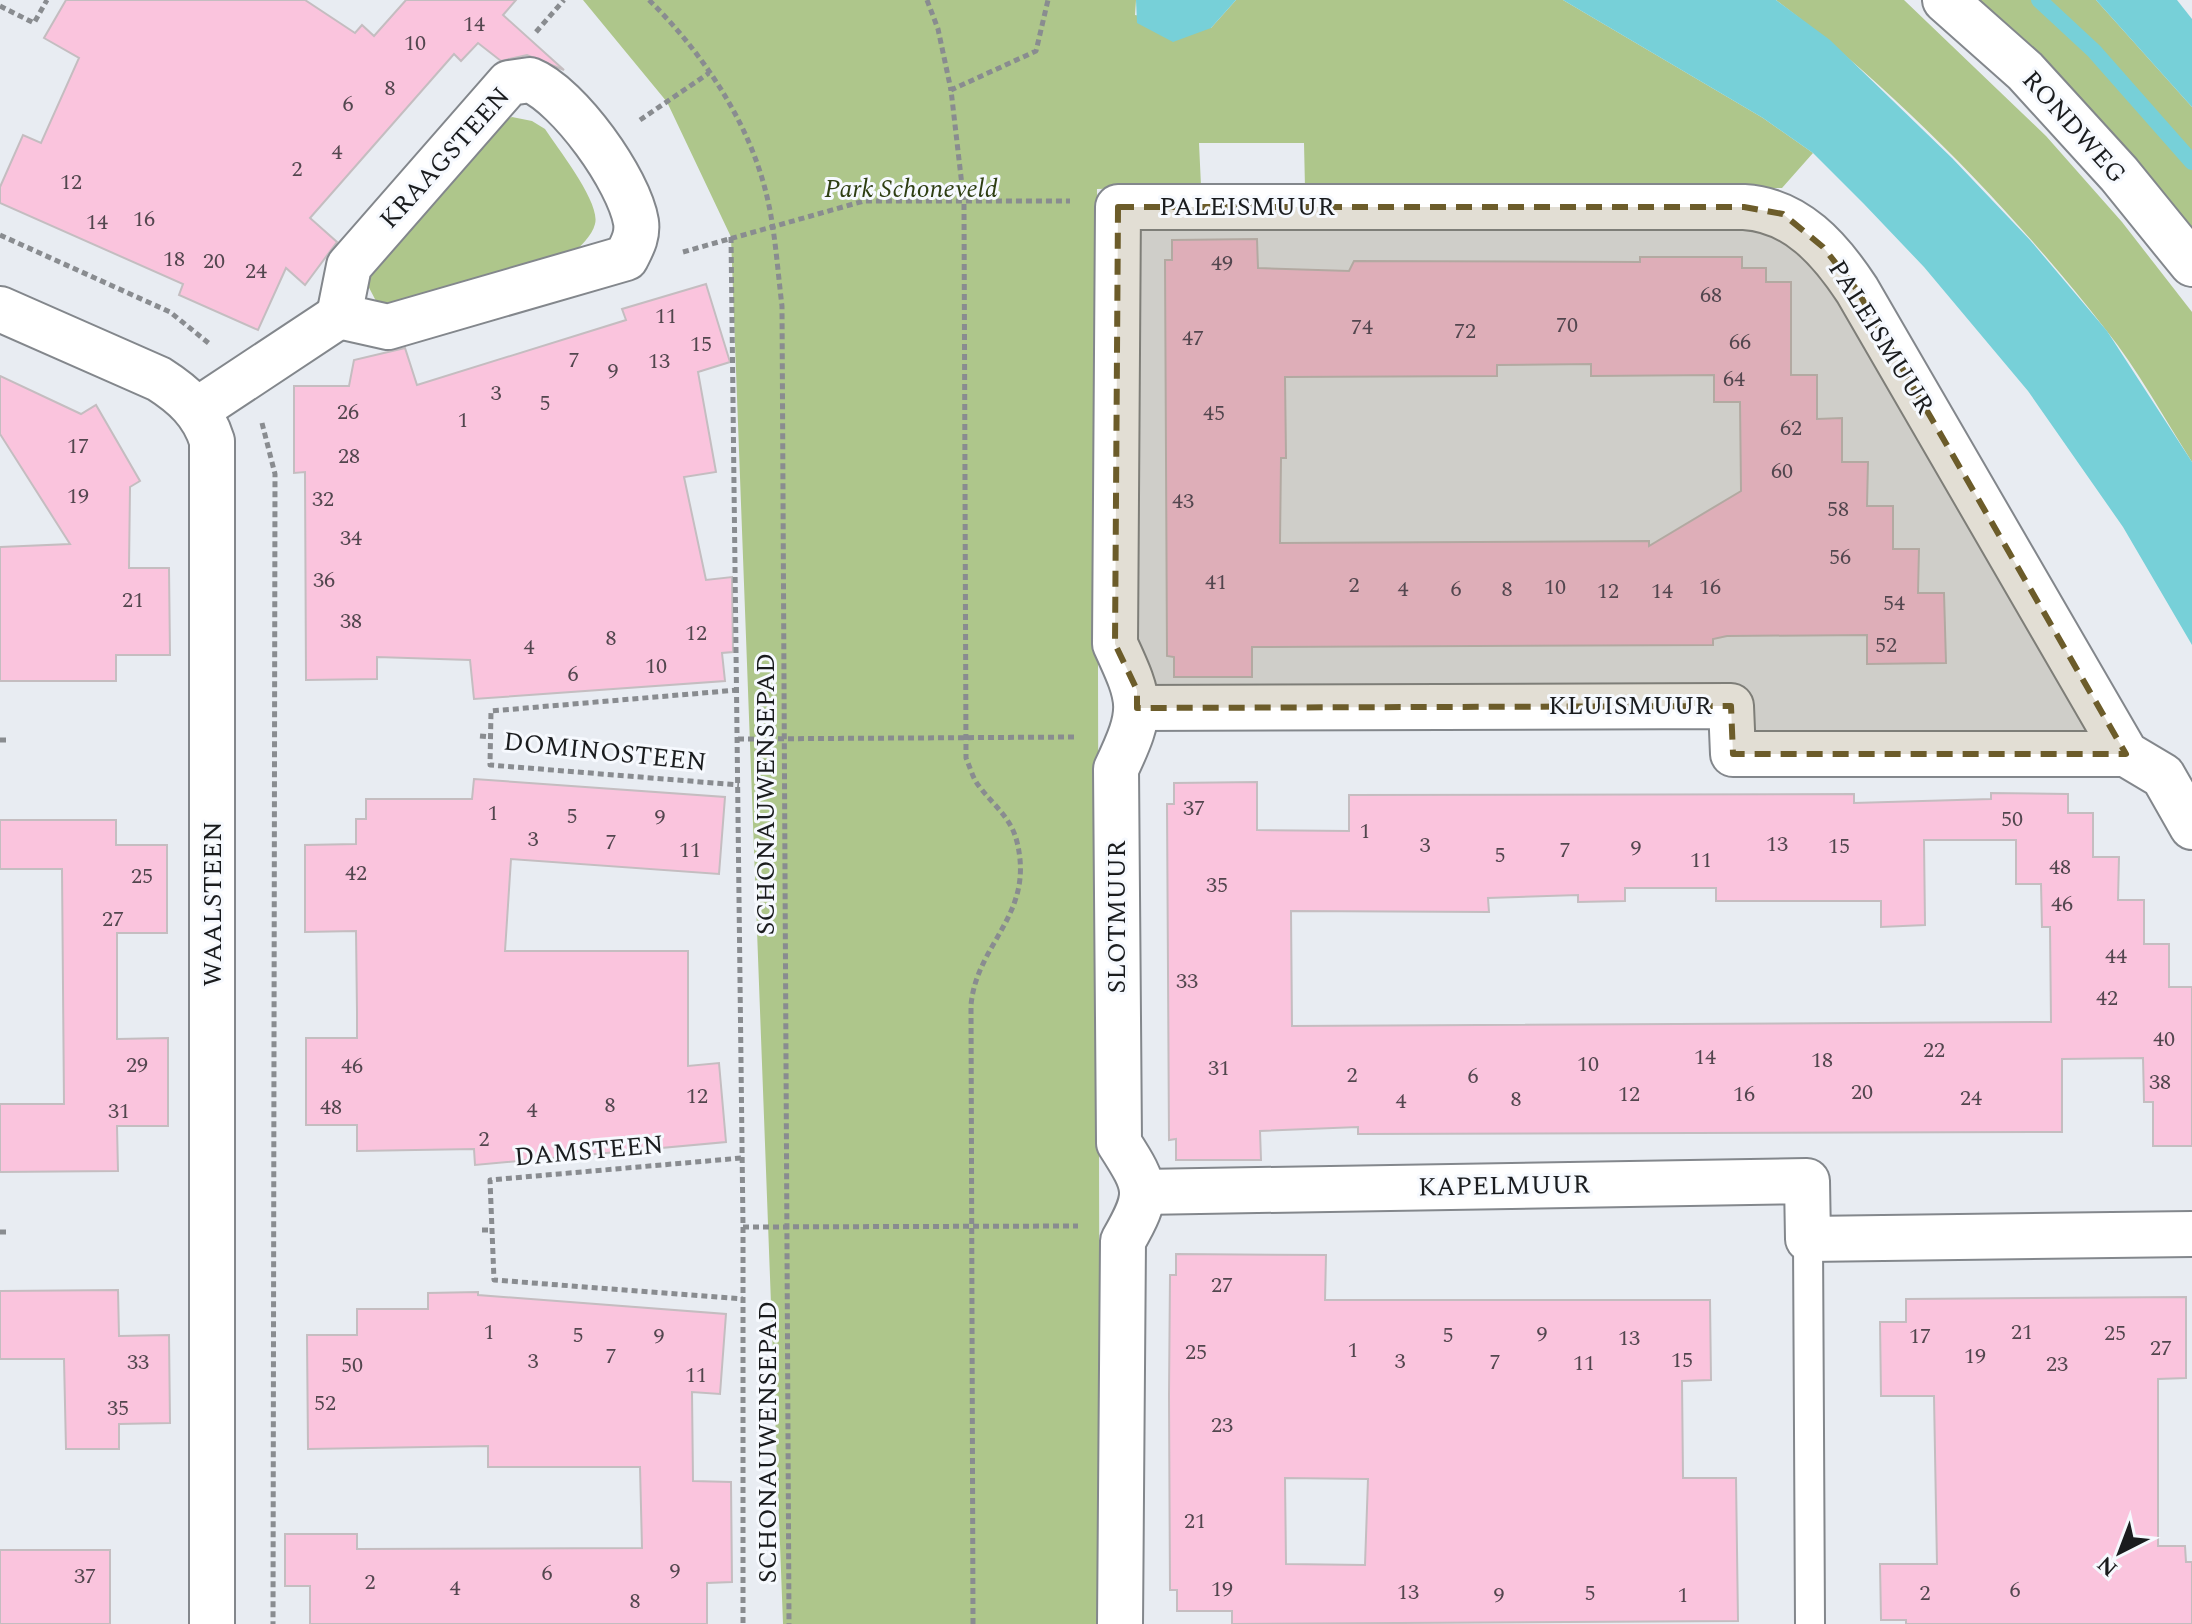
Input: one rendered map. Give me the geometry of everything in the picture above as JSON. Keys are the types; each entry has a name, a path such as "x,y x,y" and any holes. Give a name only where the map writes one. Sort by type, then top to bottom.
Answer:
{"street":[{"name":"RONDWEG","path":"1945,0 2025,71 2119,174 2192,264"},
{"name":"KRAAGSTEEN","path":"339,316 349,266 509,83 530,80 546,87 562,100 600,148 636,223 635,240 626,258"},
{"path":"1118,207 1115,644 1137,690 1134,722"},
{"name":"PALEISMUUR","path":"1118,207 1744,207 1783,214 1823,247 1857,290 2126,754 2163,776 2192,827"},
{"path":"197,410 339,316 388,327 626,258"},
{"name":"WAALSTEEN","path":"0,309 159,379 180,392 207,425 214,461 212,1624"},
{"name":"KLUISMUUR","path":"1134,722 1731,706 1733,754 2126,754"},
{"name":"SLOTMUUR","path":"1134,722 1116,769 1119,1143 1141,1177 1136,1209"},
{"name":"KAPELMUUR","path":"1136,1209 1807,1181 1808,1239"},
{"path":"1120,1624 1123,1241 1136,1209"},
{"path":"1808,1239 2192,1234"}],"lane":[{"name":"KAPELMUUR","path":"1808,1239 1810,1624"}],"path":[{"path":"0,6 34,23 47,0"},
{"name":"SCHONAUWENSEPAD","path":"649,0 709,73 750,145 764,184 773,226 782,306 789,1624"},
{"path":"927,0 938,29 951,90 964,203 966,758 978,785 1003,811 1017,840 1021,881 1011,917 974,980 973,1624"},
{"path":"951,90 1036,51 1048,0"},
{"path":"8,22 12,12"},
{"path":"600,148 709,73"},
{"path":"626,258 674,255 864,201 1087,201 1118,207"},
{"path":"731,237 743,1227 743,1624"},
{"name":"DOMINOSTEEN","path":"738,690 491,711 490,765 739,785"},
{"path":"738,739 966,739 1134,722"},
{"name":"DOMINOSTEEN","path":"480,736 490,737"},
{"name":"DAMSTEEN","path":"741,1158 490,1180 494,1280 743,1299"},
{"path":"743,1227 974,1226 1136,1209"},
{"path":"482,1230 492,1230"},
{"path":"0,1232 8,1232"}],"highlighted area":[{"path":"1118,207 1744,207 1783,214 1823,247 1857,290 2126,754 1733,754 1731,706 1137,708 1137,690 1115,644"}],"green space":[{"name":"Park Schoneveld","path":"583,0 1136,0 1135,15 1211,28 1236,0 1563,0 1763,118 1813,153 1782,188 1305,188 1304,143 1199,143 1201,186 1097,189 1100,1624 783,1624 731,237 667,102"},
{"path":"1776,0 1904,0 2046,136 2122,222 2192,312 2192,462 2118,345 2033,241 1908,112 1865,72"},
{"path":"1959,0 2096,0 2192,107 2192,247"},
{"path":"512,117 532,121 545,129 568,162 592,203 595,224 591,233 572,255 386,308 376,301 365,280 493,125"}],"water":[{"path":"1136,0 1236,0 1211,28 1173,42 1137,23"},
{"path":"1563,0 1776,0 1830,40 1952,158 2030,240 2107,331 2192,462 2192,645 2123,527 2028,391 1924,267 1864,204 1813,153 1763,118"},
{"path":"2096,0 2177,0 2192,19 2192,107"}],"building":[{"path":"66,0 305,0 355,33 362,25 374,36 406,0 516,0 503,15 564,70 527,55 501,61 478,43 461,61 454,54 310,218 337,242 305,285 286,268 258,330 179,295 183,284 0,203 0,187 23,135 41,143 79,58 44,38"},
{"path":"1257,239 1258,268 1349,271 1354,261 1640,262 1640,257 1742,257 1742,268 1766,268 1766,282 1791,282 1791,375 1817,375 1817,419 1842,418 1842,462 1868,462 1867,506 1893,506 1893,549 1919,549 1918,593 1944,593 1946,663 1867,664 1867,635 1727,636 1713,639 1713,645 1252,647 1252,677 1174,677 1174,657 1167,656 1165,260 1172,260 1172,240","holes":["1591,364 1591,376 1714,375 1714,402 1740,402 1741,491 1649,546 1649,541 1280,543 1281,458 1286,458 1285,377 1497,376 1497,365"]},
{"path":"706,284 730,362 698,372 716,472 684,477 706,580 732,577 733,652 722,653 725,681 474,699 470,660 377,657 377,679 306,680 305,472 294,473 294,386 349,386 354,360 405,348 417,385 626,320 622,309"},
{"path":"0,376 81,414 96,405 140,481 130,487 129,568 169,568 170,655 116,655 116,681 0,681 0,547 70,544 0,434"},
{"path":"474,779 725,797 719,874 511,859 505,951 688,951 688,1066 719,1063 726,1142 475,1165 474,1149 357,1151 357,1125 306,1125 306,1038 357,1038 357,1012 356,931 305,932 305,845 356,844 356,819 366,819 366,799 472,799"},
{"path":"1257,782 1257,830 1349,831 1349,795 1854,794 1854,803 1991,799 1991,793 2068,794 2068,813 2093,813 2093,857 2119,857 2118,900 2144,900 2144,944 2169,944 2169,987 2192,987 2192,1146 2153,1146 2153,1102 2144,1102 2143,1058 2062,1059 2062,1132 1358,1134 1358,1127 1260,1131 1261,1160 1176,1160 1176,1139 1169,1140 1167,804 1174,804 1174,783","holes":["1924,840 2016,840 2016,884 2041,884 2042,927 2050,927 2051,1022 1292,1026 1291,911 1489,912 1488,898 1578,895 1578,902 1625,901 1625,888 1716,888 1716,901 1881,901 1881,927 1925,925"]},
{"path":"0,820 116,820 116,845 167,845 167,933 117,933 117,1039 168,1038 168,1126 117,1126 118,1171 0,1172 0,1104 64,1104 62,869 0,869"},
{"path":"1176,1254 1326,1255 1325,1300 1710,1300 1711,1380 1682,1381 1683,1478 1736,1478 1738,1621 1232,1624 1232,1611 1177,1611 1177,1590 1170,1590 1169,1396 1170,1275 1176,1275","holes":["1285,1478 1368,1479 1365,1565 1286,1564"]},
{"path":"118,1290 119,1336 169,1335 170,1423 119,1424 119,1449 66,1449 64,1359 0,1359 0,1291"},
{"path":"478,1292 478,1295 726,1314 720,1394 692,1392 693,1481 731,1482 732,1582 707,1583 707,1624 310,1624 310,1586 285,1586 285,1534 357,1534 357,1549 642,1548 640,1467 488,1467 488,1446 308,1449 307,1335 357,1335 357,1309 428,1309 428,1293"},
{"path":"2186,1297 2186,1378 2158,1379 2158,1546 2185,1546 2186,1562 2192,1562 2192,1624 1906,1624 1906,1620 1881,1620 1880,1564 1937,1564 1934,1396 1881,1396 1880,1322 1906,1322 1906,1299"},
{"path":"0,1550 110,1550 110,1624 0,1624"}],"waterway":[{"path":"2039,0 2094,51 2192,162"}]}
